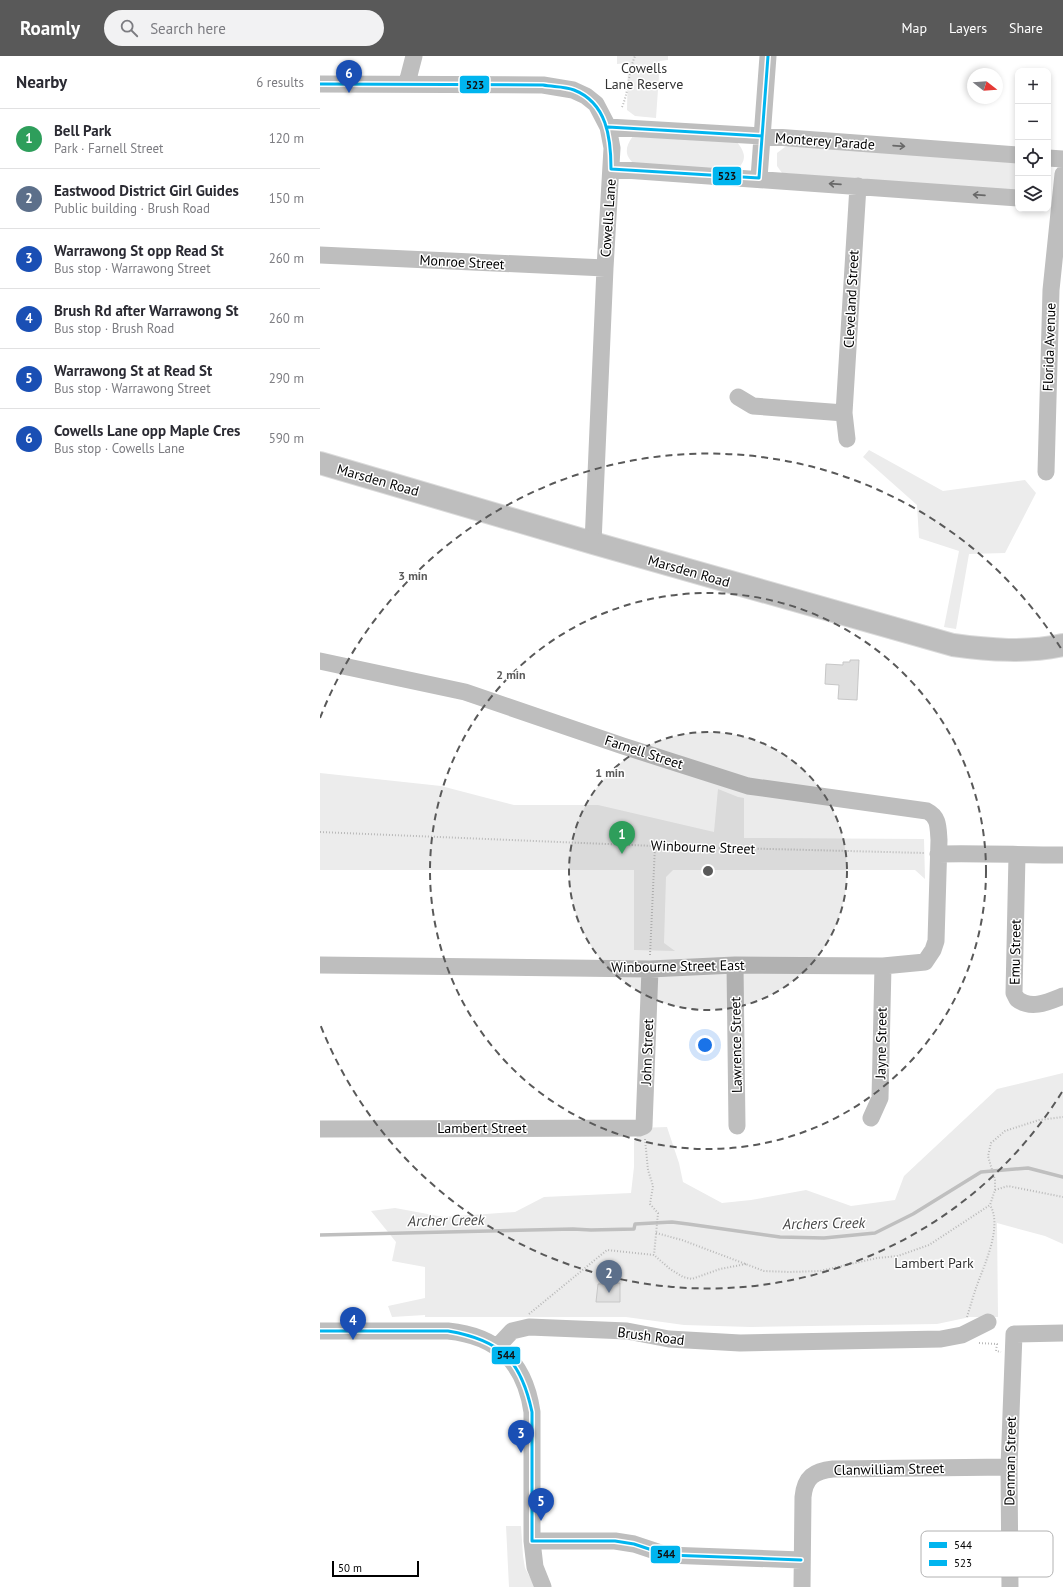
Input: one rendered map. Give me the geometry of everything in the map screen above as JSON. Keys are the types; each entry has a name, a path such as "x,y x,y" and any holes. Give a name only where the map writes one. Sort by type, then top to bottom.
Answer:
{"main road":[{"name":"Marsden Road","path":"320,463 593,543 952,645 1000,650 1040,649 1063,646"}],"street":[{"path":"407,84 414,56"},
{"path":"759,178 768,56"},
{"name":"Cowells Lane","path":"320,84 543,86 573,90 586,96 596,104 608,127 612,148 605,268 593,543"},
{"name":"Monterey Parade","path":"608,127 762,136 1015,155"},
{"path":"1051,158 1063,159"},
{"path":"611,169 759,178 1015,198"},
{"name":"Florida Avenue","path":"1046,472 1051,290 1059,225 1054,200 1063,174"},
{"name":"Cleveland Street","path":"847,439 844,413 858,186"},
{"name":"Monroe Street","path":"320,255 605,268"},
{"path":"738,397 753,406 844,413"},
{"name":"Farnell Street","path":"320,661 464,692 623,746 748,786 927,811 932,813 938,824 938,854"},
{"path":"938,854 989,853 1017,855 1063,855"},
{"name":"Winbourne Street East","path":"320,965 650,968 735,965 883,966 925,962 934,950 936,941 938,854"},
{"name":"Emu Street","path":"1017,855 1014,992 1017,1000 1027,1005 1037,1004 1063,996"},
{"name":"Lawrence Street","path":"735,965 737,1126"},
{"name":"Jayne Street","path":"871,1118 880,1098 883,966"},
{"name":"John Street","path":"644,1126 650,968"},
{"name":"Lambert Street","path":"320,1129 631,1128 644,1126"},
{"name":"Brush Road","path":"497,1347 512,1331 529,1327 627,1331 669,1339 740,1343 941,1339 962,1335 988,1322"},
{"path":"320,1331 463,1332 497,1347 511,1360 525,1383 530,1397 532,1412 532,1542 535,1567 543,1587"},
{"name":"Denman Street","path":"1010,1531 1009,1467 1014,1334 1063,1333"},
{"name":"Clanwilliam Street","path":"802,1587 801,1560 804,1488 807,1481 813,1474 822,1470 842,1469 1009,1467"},
{"path":"532,1542 615,1541 634,1544 667,1556 801,1560"},
{"name":"Denman Street","path":"1010,1577 1010,1587"}],"path":[{"path":"622,107 626,98 630,67 635,56"},
{"name":"Winbourne Street","path":"320,832 655,846 938,854"},
{"path":"650,968 655,846"},
{"path":"656,1232 682,1240 764,1271 820,1271 877,1258 898,1256 929,1244 990,1205 995,1190 995,1180 988,1156 991,1143 1005,1131 1039,1120 1063,1117"},
{"path":"644,1126 648,1170 653,1186 650,1204 658,1214 654,1255"},
{"path":"995,1190 1008,1186 1063,1197"},
{"path":"962,1335 976,1288 988,1256 993,1235 994,1212 990,1205"},
{"path":"529,1327 528,1312 607,1250 654,1255 670,1270 683,1277 692,1279 720,1269 747,1264"}],"green space":[{"name":"Cowells Lane Reserve","path":"617,56 668,56 668,60 660,61 656,118 635,116 627,110 628,63 617,64"},
{"path":"633,136 736,141 744,154 744,158 741,165 733,173 638,166 630,160 627,152 628,145"},
{"path":"792,145 1015,159 1015,193 782,173 777,166 777,153 785,147"},
{"path":"869,450 943,491 1025,480 1036,493 1005,553 969,554 956,629 944,627 959,551 919,538 917,505 863,457"},
{"path":"320,773 441,786 514,805 598,805 714,832 718,789 744,798 744,838 924,839 925,879 915,870 673,870 666,877 664,943 675,951 634,950 634,870 320,870"},
{"name":"Lambert Park","path":"1063,1073 1063,1244 1045,1236 997,1223 998,1317 970,1317 937,1324 751,1327 684,1325 626,1317 425,1317 425,1315 392,1317 388,1306 425,1298 425,1267 392,1261 396,1242 371,1211 395,1208 444,1217 515,1212 544,1197 631,1193 634,1167 634,1141 636,1141 638,1128 667,1127 679,1163 683,1182 722,1203 751,1200 806,1190 851,1206 895,1200 904,1176 997,1089"},
{"path":"506,1526 521,1526 525,1568 535,1587 509,1587"}],"building":[{"path":"850,660 859,660 857,700 838,699 839,685 825,684 826,664 843,665 843,662 850,662"},
{"path":"620,1283 620,1302 596,1302 598,1284"}],"waterway":[{"name":"Archers Creek","path":"320,1235 634,1229 635,1224 672,1222 780,1237 824,1238 875,1233 913,1214 981,1172 1028,1168 1063,1177"}],"transit line":[{"name":"523","path":"320,84 543,85 566,88 574,90 585,96 594,103 600,113 608,134 611,169 759,178 768,56"},
{"name":"523","path":"608,127 762,136"},
{"name":"544","path":"320,1331 448,1331 482,1340 506,1355 515,1366 522,1379 532,1412 532,1541"},
{"name":"544","path":"532,1541 615,1541 634,1544 667,1555 801,1560"}],"place":[{"name":"Cowells Lane opp Maple Cres","path":"349,93"},
{"name":"Bell Park","path":"622,854"},
{"name":"Eastwood District Girl Guides","path":"609,1293"},
{"name":"Brush Rd after Warrawong St","path":"353,1340"},
{"name":"Warrawong St opp Read St","path":"521,1453"},
{"name":"Warrawong St at Read St","path":"541,1521"}],"water label":[{"name":"Archer Creek","path":"446,1220"}]}
